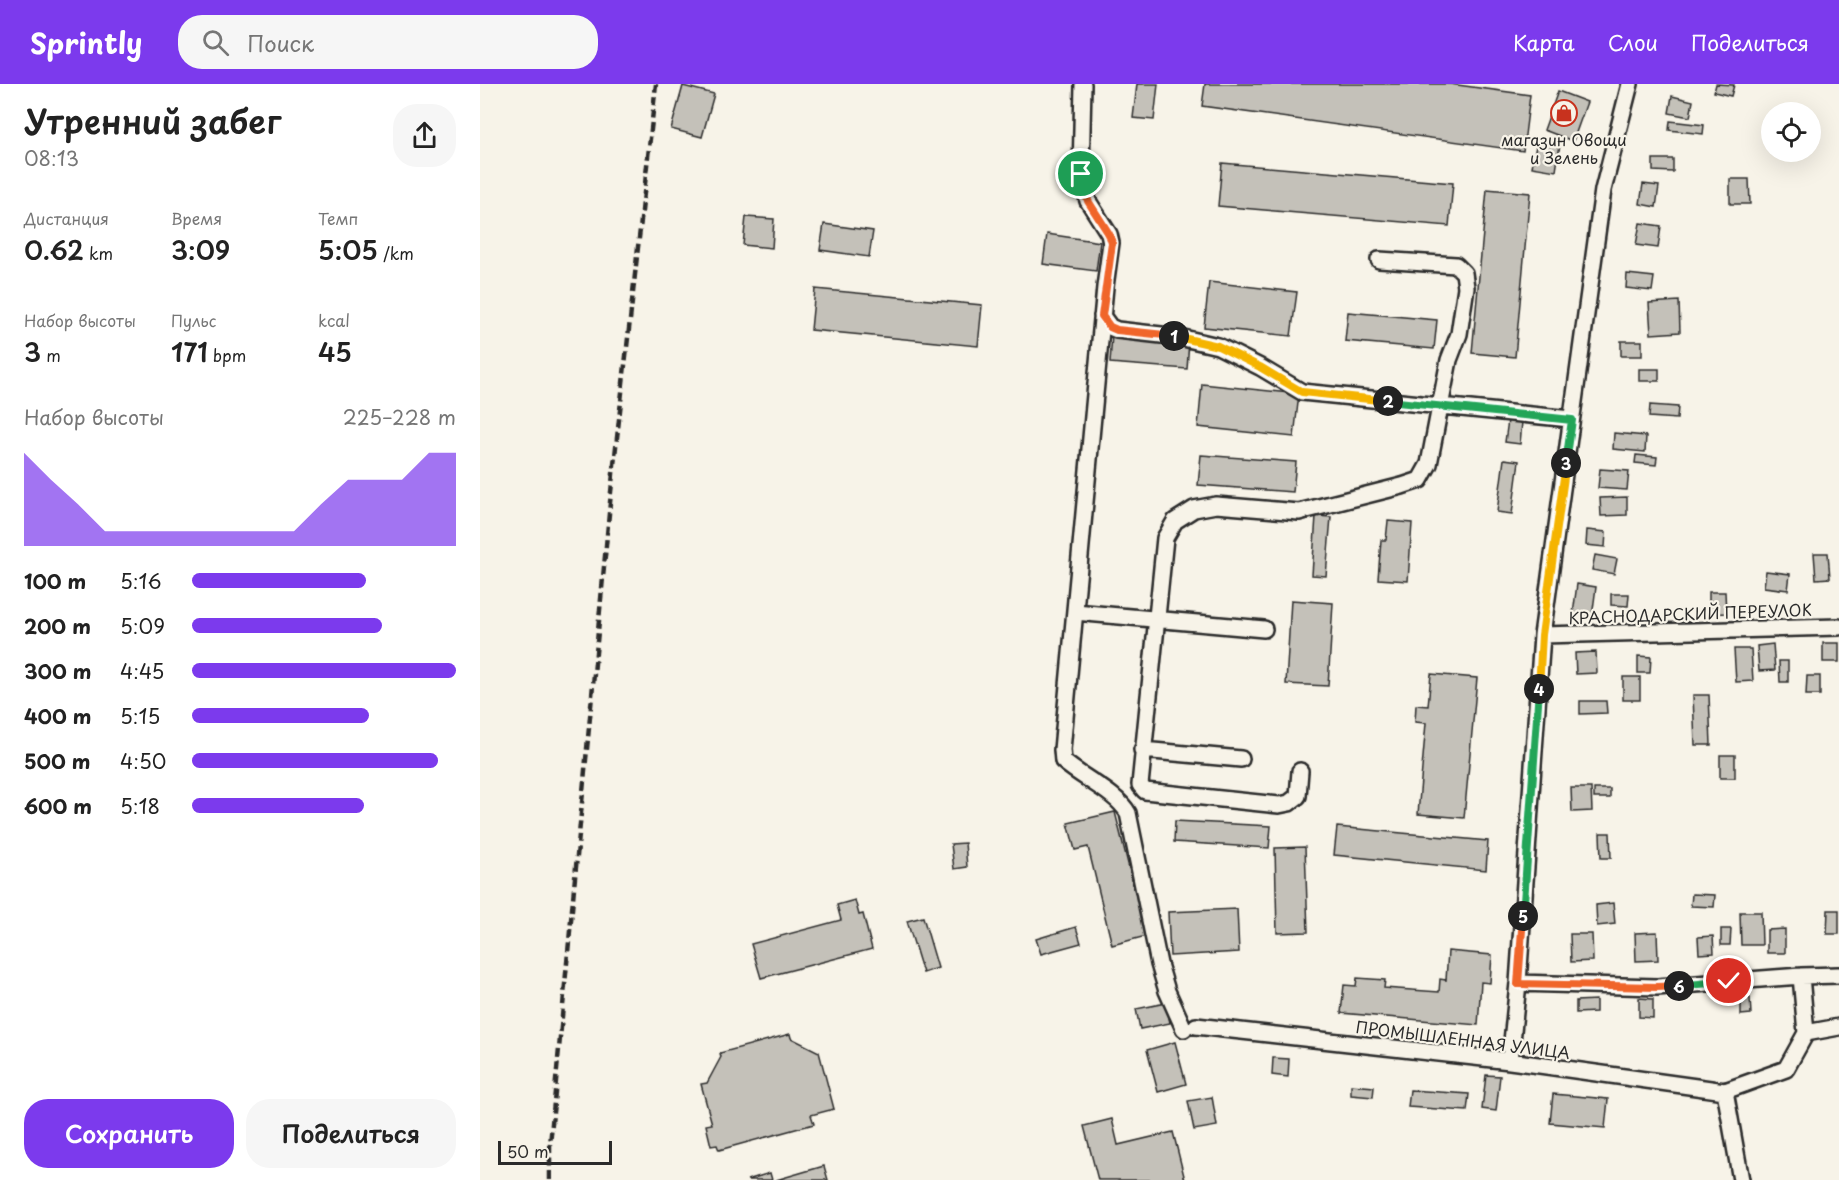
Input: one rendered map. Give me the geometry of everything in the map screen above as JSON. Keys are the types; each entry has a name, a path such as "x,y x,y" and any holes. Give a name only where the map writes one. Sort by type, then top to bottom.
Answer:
{"street":[{"path":"1083,84 1081,174 1088,201 1109,234 1112,243 1102,316 1075,612 1264,629"},
{"path":"1509,1062 1518,984 1542,635 1603,190 1630,84"},
{"path":"1300,771 1298,796 1289,803 1279,805 1145,791 1140,785 1165,538 1175,521 1194,509 1216,505 1299,512 1420,480 1429,464 1449,360 1459,334 1466,287 1464,273 1456,265 1379,260"},
{"path":"1102,316 1110,327 1117,330 1179,337 1218,346 1302,392 1572,420"},
{"name":"ПРОМЫШЛЕННАЯ УЛИЦА","path":"1075,612 1062,750 1063,761 1078,774 1116,798 1124,805 1128,813 1159,964 1167,991 1190,1027 1509,1062 1725,1091"},
{"name":"КРАСНОДАРСКИЙ ПЕРЕУЛОК","path":"1542,635 1839,627"},
{"path":"1142,750 1241,759"},
{"path":"1518,984 1657,987 1839,975"},
{"path":"1741,1180 1725,1091 1786,1069 1806,1033 1801,976"},
{"path":"1806,1033 1839,1027"}],"building":[{"path":"1137,84 1158,84 1154,120 1133,118"},
{"path":"1205,84 1450,84 1530,95 1523,151 1202,106"},
{"path":"1716,84 1734,85 1731,96 1714,92"},
{"path":"683,86 714,94 702,137 671,129"},
{"path":"1558,91 1587,102 1573,141 1544,130"},
{"path":"1672,96 1693,101 1690,117 1669,113"},
{"path":"1670,121 1704,125 1703,134 1669,130"},
{"path":"1537,140 1560,144 1556,171 1532,167"},
{"path":"1653,159 1673,159 1673,172 1653,171"},
{"path":"1222,163 1453,183 1449,226 1218,206"},
{"path":"1730,179 1749,179 1750,204 1730,204"},
{"path":"1643,184 1659,186 1656,207 1640,204"},
{"path":"1487,189 1530,193 1515,357 1472,353"},
{"path":"746,217 774,219 772,248 743,245"},
{"path":"1640,223 1661,226 1658,248 1636,245"},
{"path":"824,224 873,231 869,257 820,250"},
{"path":"1047,234 1100,242 1096,271 1043,264"},
{"path":"1627,274 1654,277 1652,291 1626,288"},
{"path":"1209,282 1297,292 1291,336 1204,327"},
{"path":"815,289 982,305 978,346 811,330"},
{"path":"1679,301 1680,332 1651,334 1649,303"},
{"path":"1348,312 1437,320 1434,349 1345,341"},
{"path":"1112,335 1189,341 1187,369 1110,363"},
{"path":"1621,341 1642,341 1642,356 1621,356"},
{"path":"1639,369 1659,369 1659,381 1639,381"},
{"path":"1202,384 1299,394 1294,437 1198,427"},
{"path":"1650,405 1678,407 1677,419 1649,417"},
{"path":"1508,420 1522,422 1520,444 1505,442"},
{"path":"1614,433 1646,436 1645,452 1613,449"},
{"path":"1201,455 1296,462 1293,492 1198,485"},
{"path":"1636,455 1657,457 1656,465 1635,463"},
{"path":"1504,459 1519,461 1512,514 1497,512"},
{"path":"1600,469 1629,471 1627,490 1598,488"},
{"path":"1627,497 1627,515 1601,516 1600,498"},
{"path":"1316,516 1331,517 1326,576 1312,575"},
{"path":"1388,521 1412,523 1408,581 1378,579 1381,540 1386,540"},
{"path":"1587,530 1606,532 1605,547 1586,545"},
{"path":"1814,553 1828,553 1830,578 1816,579"},
{"path":"1595,555 1617,559 1614,574 1592,570"},
{"path":"1766,571 1790,574 1788,590 1764,587"},
{"path":"1577,584 1596,587 1592,617 1573,614"},
{"path":"1709,592 1725,592 1726,613 1709,614"},
{"path":"1611,594 1629,594 1628,606 1611,605"},
{"path":"1291,600 1333,603 1328,686 1286,684"},
{"path":"1823,643 1839,643 1839,662 1823,662"},
{"path":"1773,644 1775,670 1759,671 1757,646"},
{"path":"1734,649 1751,649 1753,681 1736,682"},
{"path":"1596,652 1597,673 1576,674 1575,653"},
{"path":"1638,656 1651,657 1650,673 1638,673"},
{"path":"1779,661 1788,661 1788,682 1780,682"},
{"path":"1431,674 1477,678 1464,818 1418,814 1426,723 1415,722 1416,705 1428,706"},
{"path":"1807,676 1820,676 1820,695 1806,695"},
{"path":"1623,677 1640,677 1640,700 1623,700"},
{"path":"1693,695 1709,695 1711,745 1695,745"},
{"path":"1580,701 1606,701 1607,713 1580,714"},
{"path":"1720,755 1735,755 1735,778 1720,778"},
{"path":"1571,788 1591,788 1592,811 1572,812"},
{"path":"1594,789 1610,789 1610,798 1594,798"},
{"path":"1115,812 1146,936 1112,945 1088,847 1075,850 1068,823"},
{"path":"1175,821 1271,826 1269,848 1174,842"},
{"path":"1337,827 1488,841 1486,870 1334,855"},
{"path":"1600,833 1610,833 1611,858 1601,858"},
{"path":"965,843 967,867 954,869 951,844"},
{"path":"1305,847 1308,932 1277,933 1275,848"},
{"path":"1692,894 1715,895 1714,907 1691,906"},
{"path":"855,900 859,915 863,914 872,949 761,978 751,944 841,920 837,905"},
{"path":"1613,903 1615,924 1597,926 1596,905"},
{"path":"1237,909 1239,952 1170,956 1168,912"},
{"path":"1828,910 1839,910 1839,934 1827,934"},
{"path":"1740,912 1761,912 1762,945 1741,945"},
{"path":"923,917 938,968 923,973 907,921"},
{"path":"1076,927 1081,943 1041,954 1036,939"},
{"path":"1721,929 1731,929 1730,945 1721,945"},
{"path":"1785,929 1785,953 1767,953 1767,930"},
{"path":"1657,932 1658,960 1636,961 1635,933"},
{"path":"1570,934 1592,934 1593,961 1571,962"},
{"path":"1713,936 1714,953 1699,954 1698,937"},
{"path":"1448,951 1492,955 1490,983 1481,982 1478,1025 1341,1013 1344,985 1356,986 1357,978 1385,980 1384,988 1439,992 1440,979 1446,980"},
{"path":"1639,998 1653,999 1653,1018 1639,1017"},
{"path":"1741,998 1750,998 1751,1014 1741,1015"},
{"path":"1596,1000 1596,1012 1576,1013 1576,1001"},
{"path":"1166,1003 1170,1023 1140,1029 1136,1009"},
{"path":"790,1034 791,1038 819,1052 834,1109 811,1115 814,1124 719,1150 717,1145 711,1146 706,1125 712,1124 701,1084 707,1083 721,1057 720,1053"},
{"path":"1175,1042 1186,1084 1158,1092 1147,1050"},
{"path":"1273,1058 1289,1059 1288,1077 1272,1075"},
{"path":"1486,1075 1500,1076 1496,1111 1482,1109"},
{"path":"1351,1085 1374,1087 1373,1097 1351,1095"},
{"path":"1410,1090 1469,1094 1467,1111 1408,1107"},
{"path":"1553,1094 1608,1099 1605,1128 1550,1123"},
{"path":"1212,1097 1217,1126 1194,1130 1188,1101"},
{"path":"1112,1119 1118,1145 1173,1132 1185,1180 1098,1180 1084,1126"},
{"path":"824,1166 828,1180 776,1180"},
{"path":"770,1173 772,1180 747,1180"}],"railway":[{"path":"550,1180 550,1145 611,492 656,84"}],"place":[{"name":"магазин Овощи и Зелень","path":"1564,113"}],"route":[{"path":"1081,174 1088,201 1109,234 1112,243 1102,316 1110,327 1117,330 1179,337 1218,346 1302,392 1572,420 1542,635 1518,984 1657,987 1729,981"}]}
